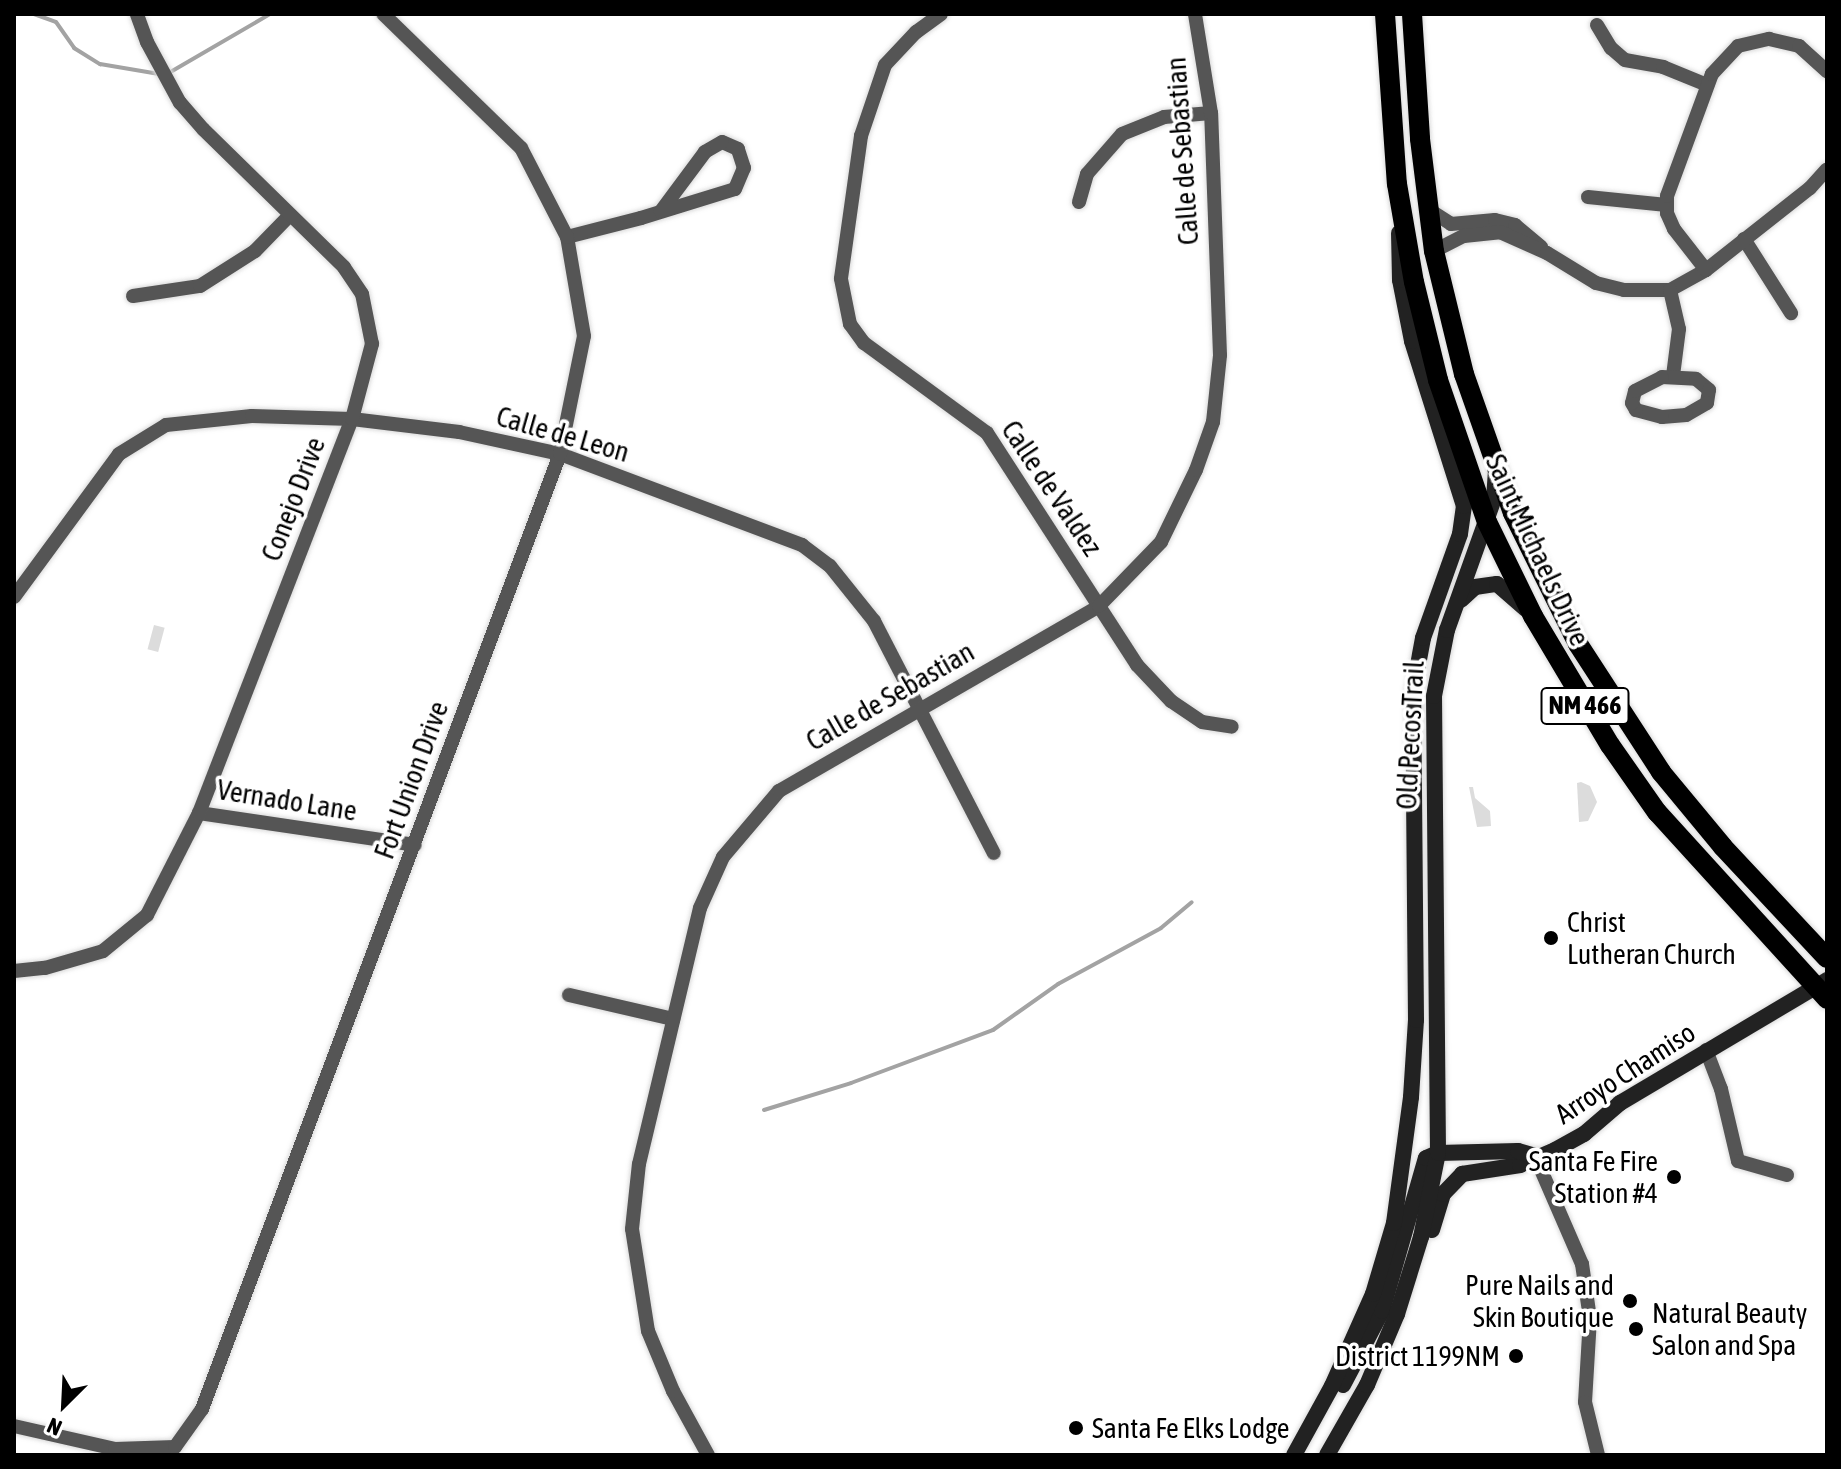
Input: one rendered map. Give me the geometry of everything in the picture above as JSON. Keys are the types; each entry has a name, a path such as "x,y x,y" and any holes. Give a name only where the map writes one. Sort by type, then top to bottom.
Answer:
{"main road":[{"name":"Old Pecos Trail","path":"1299,1448 1373,1294 1394,1223 1405,1157 1416,1020 1413,692 1423,638 1460,534 1464,506 1409,326 1400,280 1397,184 1385,14"},
{"name":"Old Pecos Trail","path":"1327,1455 1367,1385 1409,1280 1438,1153 1432,728 1435,679 1447,630 1487,522 1496,469 1464,374 1434,251 1420,139 1412,14"},
{"path":"1390,110 1416,234 1434,251"},
{"name":"Saint Michaels Drive","path":"1397,184 1414,282 1438,380 1487,522 1533,616 1610,745 1657,812 1823,988"},
{"name":"Saint Michaels Drive","path":"1496,469 1546,584 1578,644 1626,721 1661,772 1723,847 1827,958"},
{"path":"1447,630 1465,594 1481,584 1505,588 1533,616"},
{"name":"Arroyo Chamiso","path":"1438,1153 1518,1151 1535,1156 1584,1134 1607,1111 1706,1050 1823,988"},
{"path":"1299,1448 1339,1392 1374,1328 1395,1268 1420,1168 1426,1158 1438,1153"},
{"path":"1367,1385 1407,1317 1447,1186 1469,1171 1520,1165 1535,1156"}],"street":[{"name":"Conejo Drive","path":"14,971 45,968 103,951 147,915 199,813 352,419 372,344 362,294 344,267 180,103 147,42 137,14"},
{"name":"Fort Union Drive","path":"14,1426 115,1449 175,1447 202,1409 560,454 584,336 567,237 521,148 383,14"},
{"name":"Calle de Valdez","path":"941,14 916,32 885,65 861,136 841,279 850,324 864,343 987,433 1137,665 1171,701 1202,722 1232,727"},
{"name":"Calle de Sebastian","path":"708,1455 673,1391 648,1331 632,1229 639,1164 700,908 723,857 779,791 1099,606 1161,542 1196,470 1213,422 1220,355 1211,113 1195,14"},
{"path":"1597,25 1611,48 1625,60 1663,67 1707,85"},
{"path":"1706,270 1674,229 1667,205 1675,165 1707,85 1728,54 1745,44 1769,39 1799,46 1827,71"},
{"path":"1079,202 1087,174 1122,134 1164,117 1211,113"},
{"path":"567,237 661,211 735,189 744,168 738,149 722,142 705,152 661,211"},
{"path":"1434,251 1464,236 1493,232 1513,235 1582,276 1610,288 1670,290 1706,270 1810,188 1827,169"},
{"path":"1588,197 1667,205"},
{"path":"1428,209 1451,224 1495,220 1515,225 1547,253"},
{"path":"133,296 200,286 255,251 290,215"},
{"path":"1744,239 1791,313"},
{"path":"1670,290 1679,329 1673,376"},
{"path":"1673,376 1702,382 1709,390 1707,403 1686,415 1662,417 1636,410 1632,398 1641,385 1673,376"},
{"name":"Calle de Leon","path":"14,597 119,454 166,425 252,416 352,419 459,432 560,454 802,545 830,566 874,621 994,853"},
{"name":"Vernado Lane","path":"199,813 415,845"},
{"path":"569,995 673,1019"},
{"path":"1706,1050 1721,1089 1738,1161 1787,1175"},
{"path":"1535,1156 1582,1264 1590,1318 1585,1402 1598,1455"}],"shaded area":[{"path":"154,625 165,628 158,652 148,649"},
{"path":"1577,783 1590,786 1597,802 1588,821 1579,822"},
{"path":"1469,787 1473,787 1475,798 1490,811 1491,826 1477,827"}],"waterway":[{"path":"34,14 56,22 74,48 100,64 159,74"},
{"path":"167,74 270,14"},
{"path":"764,1110 851,1083 993,1030 1058,984 1161,928 1192,902"}],"place":[{"name":"Christ Lutheran Church","path":"1551,938"},
{"name":"Santa Fe Fire Station #4","path":"1674,1177"},
{"name":"Pure Nails and Skin Boutique","path":"1630,1301"},
{"name":"Natural Beauty Salon and Spa","path":"1636,1329"},
{"name":"District 1199NM","path":"1516,1356"},
{"name":"Santa Fe Elks Lodge","path":"1076,1428"}]}
